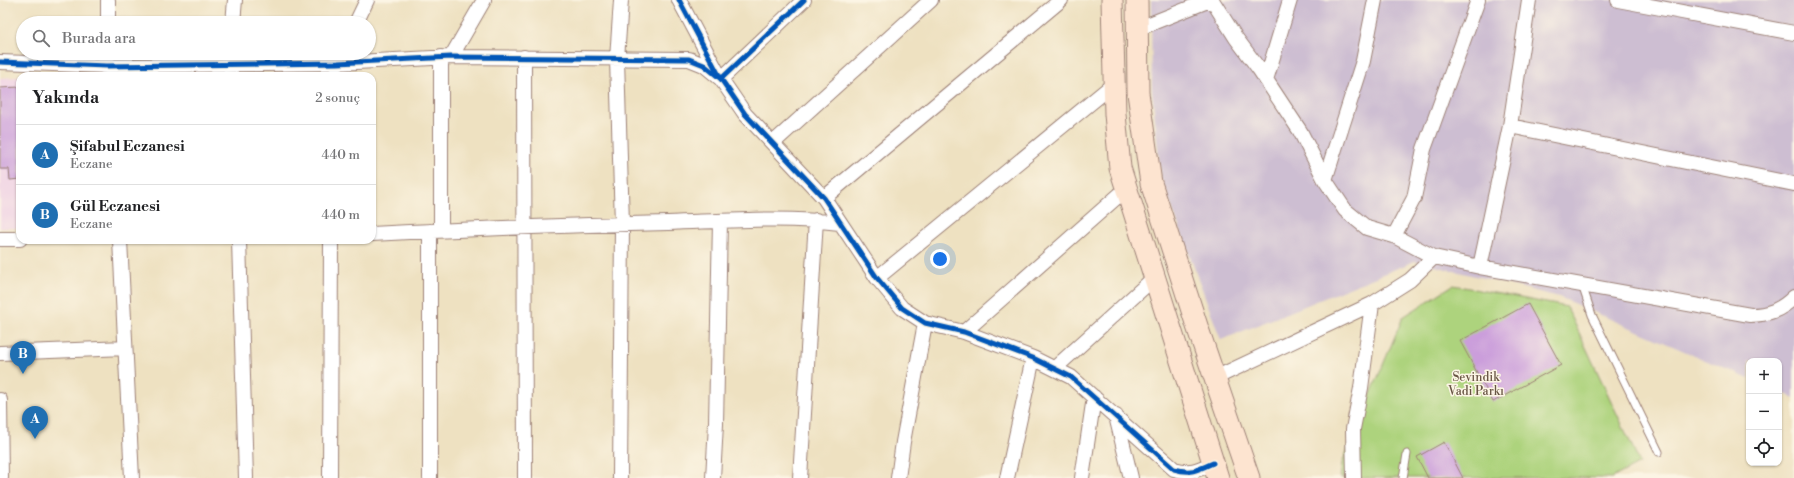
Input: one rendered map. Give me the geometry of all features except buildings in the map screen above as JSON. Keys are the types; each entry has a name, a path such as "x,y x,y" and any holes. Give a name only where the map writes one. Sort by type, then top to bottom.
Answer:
{"main road":[{"path":"1112,0 1115,114 1120,168 1216,471"},
{"path":"1137,0 1138,93 1151,183 1249,478"}],"street":[{"path":"108,0 108,16"},
{"path":"234,16 235,0"},
{"path":"359,16 367,0"},
{"path":"430,478 435,231 446,57 484,0"},
{"path":"620,478 622,224 617,59 621,0"},
{"path":"680,0 721,79 745,114 824,198 877,278 902,308 925,323 964,332 1033,358 1055,368 1071,377 1174,468 1184,472 1216,471"},
{"path":"721,79 804,0"},
{"path":"824,198 1062,0"},
{"path":"1137,29 1211,0 1300,131 1325,180 1345,210 1367,228 1394,236 1434,257 1480,267 1750,315 1775,312 1794,297"},
{"path":"1266,80 1290,0"},
{"path":"1325,180 1363,61 1374,0"},
{"path":"1480,267 1510,126 1529,0"},
{"path":"1618,0 1794,33"},
{"path":"1394,236 1414,198 1424,149 1474,1"},
{"path":"773,143 926,2"},
{"path":"524,56 525,478"},
{"path":"0,62 107,65 339,64 446,57 524,56 617,59 689,59 704,65 721,79"},
{"path":"877,278 1115,83"},
{"path":"1510,126 1794,184"},
{"path":"964,332 1126,189"},
{"path":"376,234 525,226 720,221 816,220 840,223"},
{"path":"800,478 816,220"},
{"path":"713,478 716,424 720,221"},
{"path":"0,239 16,239"},
{"path":"120,244 132,478"},
{"path":"239,244 246,478"},
{"path":"330,478 331,244"},
{"path":"1215,378 1372,304 1410,280 1434,257"},
{"path":"1055,368 1154,278"},
{"path":"1354,478 1352,429 1360,388 1372,304"},
{"path":"898,478 903,442 925,323"},
{"path":"0,353 126,348"},
{"path":"1007,478 1033,358"},
{"path":"1082,478 1094,397"},
{"path":"0,400 1,478"},
{"path":"1116,416 1131,478"}],"lane":[{"path":"1582,285 1592,315 1659,452"},
{"path":"1403,478 1407,454"}],"shaded area":[{"path":"1151,0 1794,0 1794,398 1782,392 1782,358 1746,358 1746,378 1559,297 1415,261 1221,340 1161,178 1152,90"},
{"path":"16,77 16,228 0,228 0,78"}],"green space":[{"name":"Sevindik Vadi Parkı","path":"1453,285 1567,307 1640,463 1612,478 1340,478 1342,463 1403,317"}],"cycle path":[{"path":"679,0 721,79 745,114 824,198 877,278 902,308 925,323 964,332 1033,358 1071,377 1174,469 1190,471 1203,468 1213,463"},
{"path":"0,62 107,66 338,63 451,57 689,59 704,65 721,79 804,0"}],"place":[{"name":"Gül Eczanesi","path":"23,374"},
{"name":"Şifabul Eczanesi","path":"35,439"}]}
